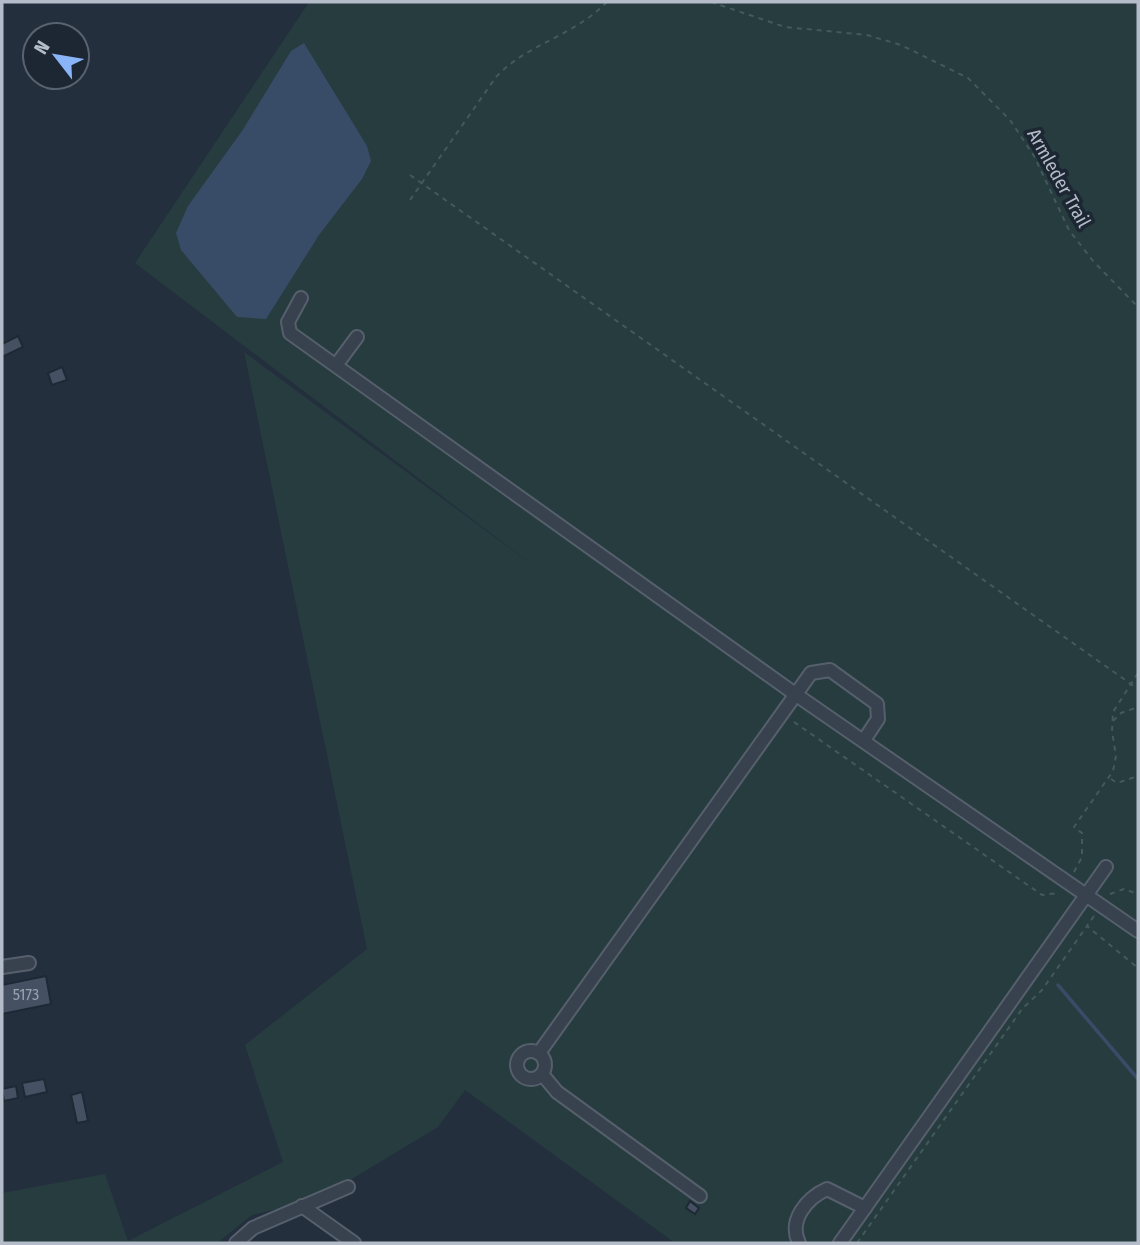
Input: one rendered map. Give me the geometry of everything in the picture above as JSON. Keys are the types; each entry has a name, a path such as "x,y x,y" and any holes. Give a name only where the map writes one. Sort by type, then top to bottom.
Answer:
{"street":[{"path":"301,298 288,322 290,333 337,364 795,694 1138,932"},
{"path":"337,364 357,337"},
{"path":"539,1054 811,673 830,670 877,704 878,719 864,740"},
{"path":"840,1243 1106,867"},
{"path":"2,967 29,963"},
{"path":"526,1052 539,1054 545,1061 542,1073 530,1079 521,1076 517,1067 519,1058 526,1052"},
{"path":"542,1073 557,1092 700,1196"},
{"path":"236,1243 253,1228 348,1187"},
{"path":"799,1243 795,1234 796,1220 811,1197 827,1189 865,1208"},
{"path":"303,1206 354,1243"}],"path":[{"path":"410,200 496,77 512,60 580,26 607,2"},
{"name":"Armleder Trail","path":"711,2 785,27 867,35 901,45 968,78 1010,120 1034,156 1069,230 1093,261 1138,307"},
{"path":"410,175 1138,689"},
{"path":"788,717 1042,895 1055,895 1082,857 1082,833 1074,828 1110,778 1116,756 1112,722 1117,703 1138,673"},
{"path":"1112,722 1121,713 1138,707"},
{"path":"1110,778 1117,783 1138,776"},
{"path":"857,1243 1022,1009 1042,990 1100,907 1115,891 1124,889 1138,894"},
{"path":"1087,926 1138,968"}],"green space":[{"path":"309,2 1138,2 1138,1243 675,1243 465,1090 438,1127 317,1200 252,1215 217,1243 2,1243 2,1193 105,1174 128,1241 283,1162 245,1045 367,949 244,352 538,569 135,263"}],"water":[{"path":"304,43 367,146 371,161 362,179 319,235 266,319 237,317 181,250 176,233 188,206 242,131 291,51"}],"building":[{"path":"18,336 23,347 2,357 2,344"},
{"path":"62,367 67,380 52,385 48,373"},
{"path":"46,976 51,1004 2,1014 2,985"},
{"path":"44,1079 47,1092 25,1097 22,1083"},
{"path":"16,1086 18,1098 4,1101 2,1089"},
{"path":"82,1092 88,1121 77,1123 71,1095"},
{"path":"690,1201 699,1208 695,1214 686,1208"}],"waterway":[{"path":"1058,985 1138,1079"}]}
